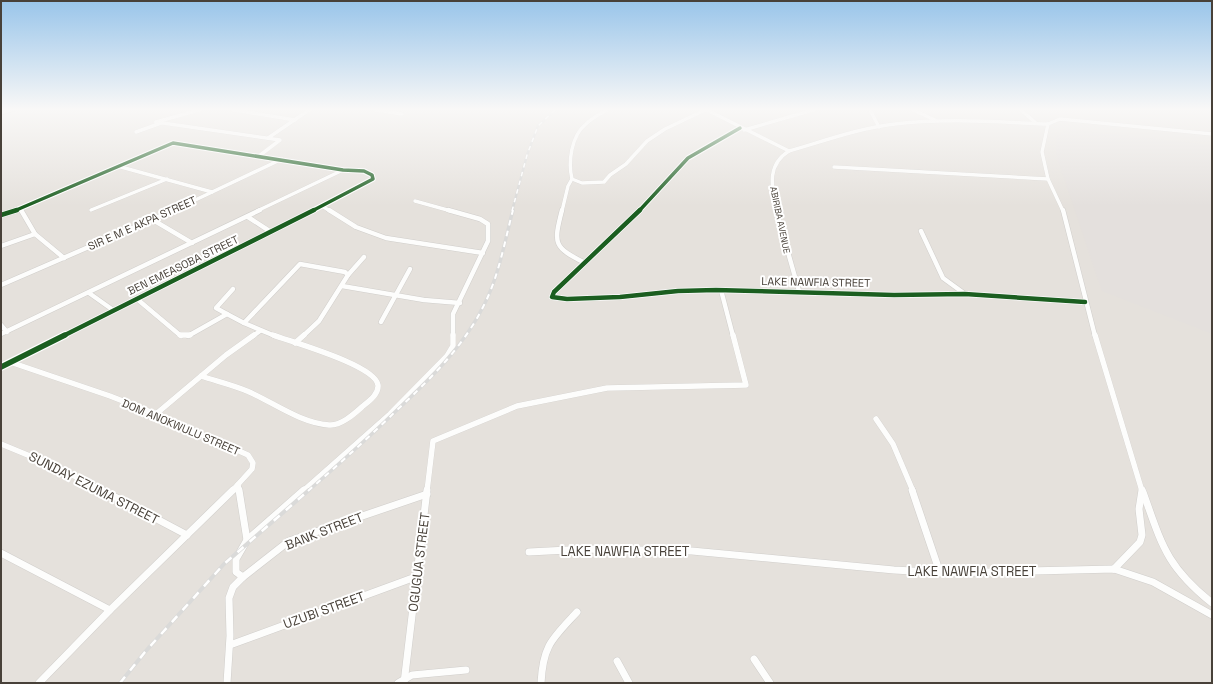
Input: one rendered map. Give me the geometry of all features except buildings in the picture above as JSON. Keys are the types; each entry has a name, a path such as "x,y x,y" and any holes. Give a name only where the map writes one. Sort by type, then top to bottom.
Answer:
{"street":[{"path":"259,156 277,142"},
{"path":"575,142 569,165 572,178 568,186 558,225 557,242 562,252 585,263 650,201 688,158 699,150 716,142"},
{"path":"572,178 582,183 604,182 626,164 646,142"},
{"path":"770,142 789,151 823,142"},
{"path":"1044,142 1042,152 1048,179 1064,213 1085,302 1142,491 1170,560 1198,591 1212,603"},
{"path":"1,215 20,210 173,143 282,159 343,170"},
{"name":"ABIRIBA AVENUE","path":"789,151 782,156 773,169 772,189 785,250 799,291"},
{"name":"SIR E M E AKPA STREET","path":"1,285 153,220 282,159"},
{"path":"121,167 212,192"},
{"path":"834,168 1048,179"},
{"path":"1,334 248,217 343,170"},
{"name":"BEN EMEASOBA STREET","path":"1,367 271,232 372,179 372,175 370,173 343,170"},
{"path":"91,210 167,179"},
{"path":"243,577 236,572 236,559 247,540 363,439 447,356 453,346 453,314 460,303 488,241 488,224 480,219 415,201"},
{"path":"322,206 356,227 376,233 386,238 483,253"},
{"path":"20,210 35,234 64,258"},
{"path":"248,217 271,232"},
{"path":"153,220 192,243"},
{"path":"921,231 943,278 965,294"},
{"path":"1,246 35,234"},
{"path":"295,343 319,321 348,275 364,257"},
{"name":"LAKE NAWFIA STREET","path":"585,263 554,292 552,296 554,298 577,299 636,297 678,291 721,290 965,294 1085,302"},
{"path":"244,323 268,300 300,264 345,272 348,275"},
{"path":"381,322 397,296 410,269"},
{"path":"342,286 397,296 460,303"},
{"path":"201,376 247,391 308,420 326,425 333,425 342,421 366,404 377,393 379,387 376,380 355,364 260,331 216,308 233,289"},
{"name":"OGUGUA STREET","path":"402,682 418,576 433,440 517,406 607,388 746,385 721,290"},
{"path":"89,293 113,310"},
{"path":"137,299 181,336 188,336 227,314"},
{"path":"1,325 7,332"},
{"path":"156,414 201,376 260,331"},
{"name":"DOM ANOKWULU STREET","path":"10,362 110,396 156,414 248,456 253,463 252,469 238,485"},
{"path":"876,419 893,444 906,473 915,501 930,536 940,573"},
{"name":"SUNDAY EZUMA STREET","path":"1,444 59,468 187,534"},
{"path":"238,485 247,540"},
{"path":"39,683 110,610 238,485"},
{"path":"1114,569 1140,542 1142,535 1139,509 1142,491"},
{"name":"BANK STREET","path":"227,683 230,645 229,598 233,587 243,577 289,541 427,494"},
{"name":"LAKE NAWFIA STREET","path":"529,552 587,549 692,551 940,573 1114,569 1127,572 1158,585 1212,615"},
{"path":"1,553 110,610"},
{"name":"UZUBI STREET","path":"230,645 418,576"},
{"path":"541,683 542,662 551,640 578,612"},
{"path":"754,659 770,683"},
{"path":"617,660 629,683"},
{"path":"402,682 412,675 466,670"}],"shaded area":[{"path":"1,142 1212,142 1212,683 1,683"},
{"path":"1056,142 1184,142 1212,145 1212,334 1102,291 1056,154"}],"railway":[{"path":"512,211 532,142"},
{"path":"308,491 421,387 457,348 477,319 490,292 513,210"},
{"path":"120,683 145,652 224,564 309,490"}],"cycle path":[{"path":"715,142 688,158 650,201 554,292 552,297 567,299 620,297 678,291 716,290 894,295 965,294 1085,302"},
{"path":"1,215 20,209 173,143 343,170 364,171 372,175 373,179 1,367"}]}
